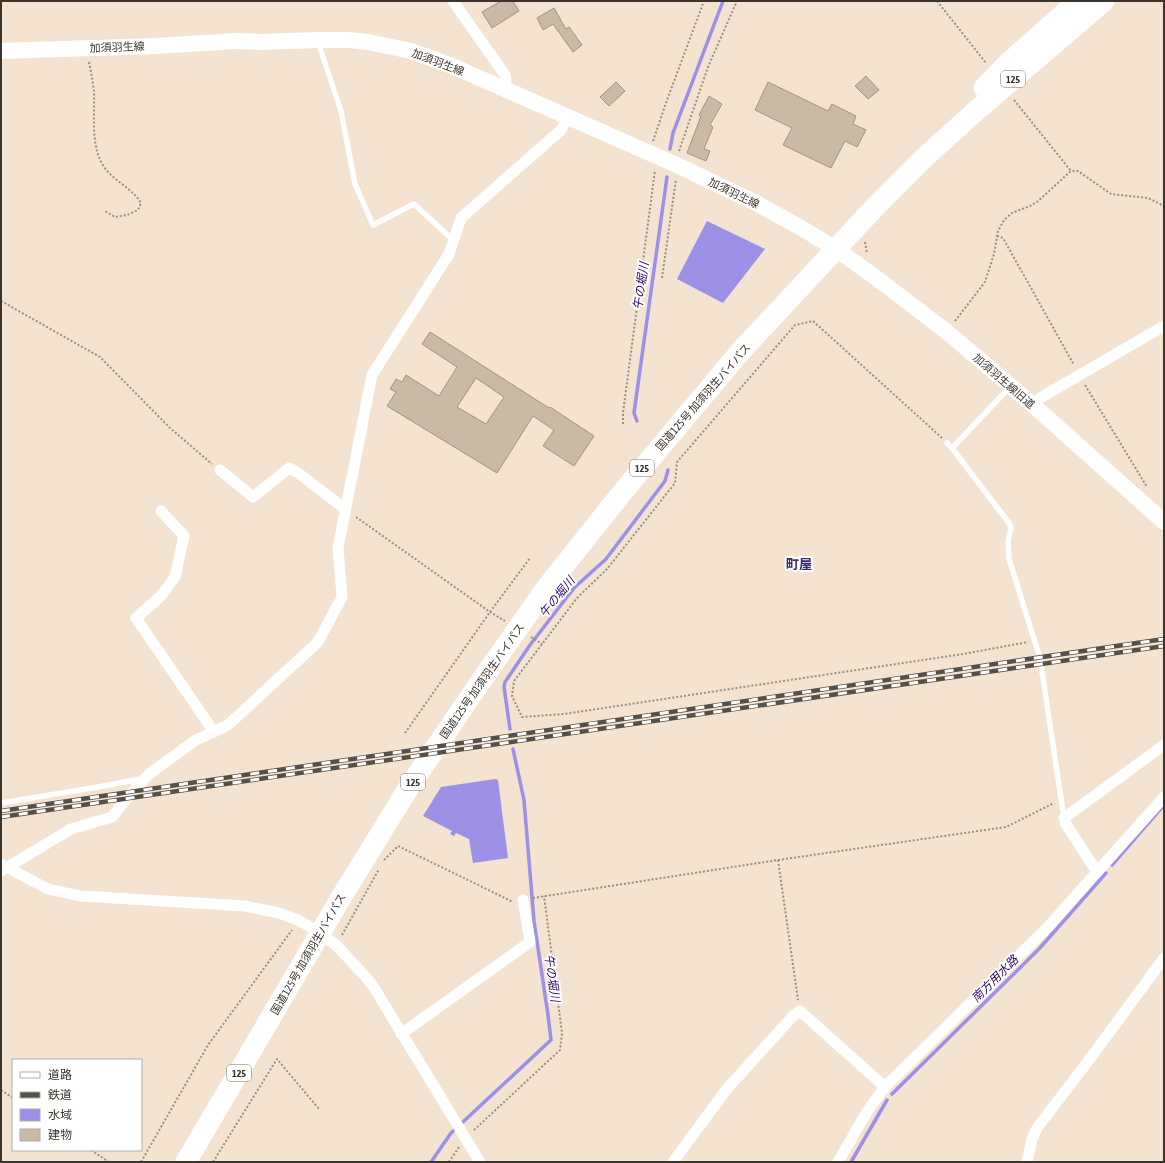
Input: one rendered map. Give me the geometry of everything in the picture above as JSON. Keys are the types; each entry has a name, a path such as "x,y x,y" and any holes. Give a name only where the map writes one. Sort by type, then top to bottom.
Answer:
{"highway":[{"name":"国道125号 加須羽生バイパス","path":"924,158 942,133 1007,64 1078,1"},
{"name":"国道125号 加須羽生バイパス","path":"186,1162 342,896 412,784 481,681 547,587 621,494 740,352 875,207 924,158 1104,1"}],"main road":[{"name":"加須羽生線","path":"1,51 156,46 236,41 260,42 319,40 368,42 411,50 450,65 679,166 763,206 836,249"},
{"name":"加須羽生線旧道","path":"836,249 947,332 1033,405 1164,522"}],"street":[{"path":"453,1 505,75 506,81 504,89"},
{"path":"3,868 71,829 112,817 142,780 196,740 228,725 318,642 342,597 338,548 372,375 449,254 461,218 561,130 568,117"},
{"path":"1033,405 1040,398 1164,326"},
{"path":"220,470 254,496 289,468 297,472 345,509"},
{"path":"161,511 184,536 175,577 160,597 136,618 214,732"},
{"path":"1097,872 1064,818 1164,745"},
{"path":"838,1162 868,1110 885,1087 1048,927 1164,796"},
{"path":"3,868 48,890 80,896 245,906 279,913 298,920 314,929 336,945 364,974 480,1162"},
{"path":"401,1034 530,942 523,900"},
{"path":"1026,1162 1036,1128 1092,1056 1164,958"},
{"path":"673,1162 726,1090 793,1016 800,1011 885,1087"}],"lane":[{"path":"319,40 320,48 341,111 355,184 373,225 414,204 453,240"},
{"path":"952,448 1010,386"},
{"path":"947,443 1010,523 1011,528 1008,541 1009,560 1035,641 1042,674 1060,800 1064,818"},
{"path":"1,803 142,780"}],"path":[{"path":"623,424 623,413 655,168 654,155 667,100 704,1"},
{"path":"662,278 673,197 679,166 677,156 706,75 737,1"},
{"path":"87,48 94,90 94,132 97,149 104,167 114,178 136,196 141,203 138,210 127,215 115,217 105,211"},
{"path":"947,332 985,282 994,254 998,231 1004,220 1012,213 1037,202 1071,171 1078,171 1111,194 1148,198 1164,206"},
{"path":"1,301 100,357 170,428 220,470"},
{"path":"947,443 813,321 795,325 677,462 675,483 607,569 577,598 514,681 512,696 522,717 572,713 955,655 1035,641"},
{"path":"345,509 490,612 510,624"},
{"path":"404,733 530,558"},
{"path":"529,636 542,644"},
{"path":"384,861 398,846 511,901 523,900 778,860 1006,827 1060,800"},
{"path":"778,860 800,1011"},
{"path":"336,945 380,867"},
{"path":"449,1162 465,1138 560,1050 562,1033 544,896"},
{"path":"141,1162 208,1045 298,920"},
{"path":"213,1162 277,1059 319,1110"},
{"path":"1,1090 12,1097"},
{"path":"92,1151 109,1162"}],"water":[{"path":"707,221 765,249 723,303 677,279"},
{"path":"495,779 498,780 508,858 473,863 469,839 456,833 454,836 450,834 452,831 423,816 441,787"}],"building":[{"path":"501,1 513,1 519,11 492,28 482,12"},
{"path":"554,8 566,29 569,27 582,45 573,52 553,24 543,30 537,18"},
{"path":"866,76 879,90 868,99 855,86"},
{"path":"616,82 625,91 609,106 600,97"},
{"path":"768,82 828,111 832,104 856,116 853,124 866,130 857,147 845,141 831,168 783,145 792,128 755,110"},
{"path":"709,96 722,104 710,125 713,127 704,149 710,151 706,161 687,153 701,116 699,115"},
{"path":"430,332 594,436 574,466 543,446 554,430 533,416 497,473 387,406 396,392 390,389 396,379 402,382 406,375 439,396 457,367 422,344","holes":["476,378 504,397 486,424 457,407"]}],"waterway":[{"name":"午の堀川","path":"670,149 673,133 723,1"},
{"name":"午の堀川","path":"637,421 634,413 667,177"},
{"name":"午の堀川","path":"510,729 504,687 505,682 530,645 574,588 606,559 665,481 668,470"},
{"name":"午の堀川","path":"431,1162 451,1133 551,1040 534,921 524,800 513,749"},
{"name":"南方用水路","path":"1112,865 1164,805"},
{"name":"南方用水路","path":"892,1094 1039,949 1106,873"},
{"name":"南方用水路","path":"851,1162 887,1100"}],"railway":[{"path":"1,811 1164,639"},
{"path":"1,817 1164,646"}],"district":[{"name":"町屋","path":"799,564"}]}
